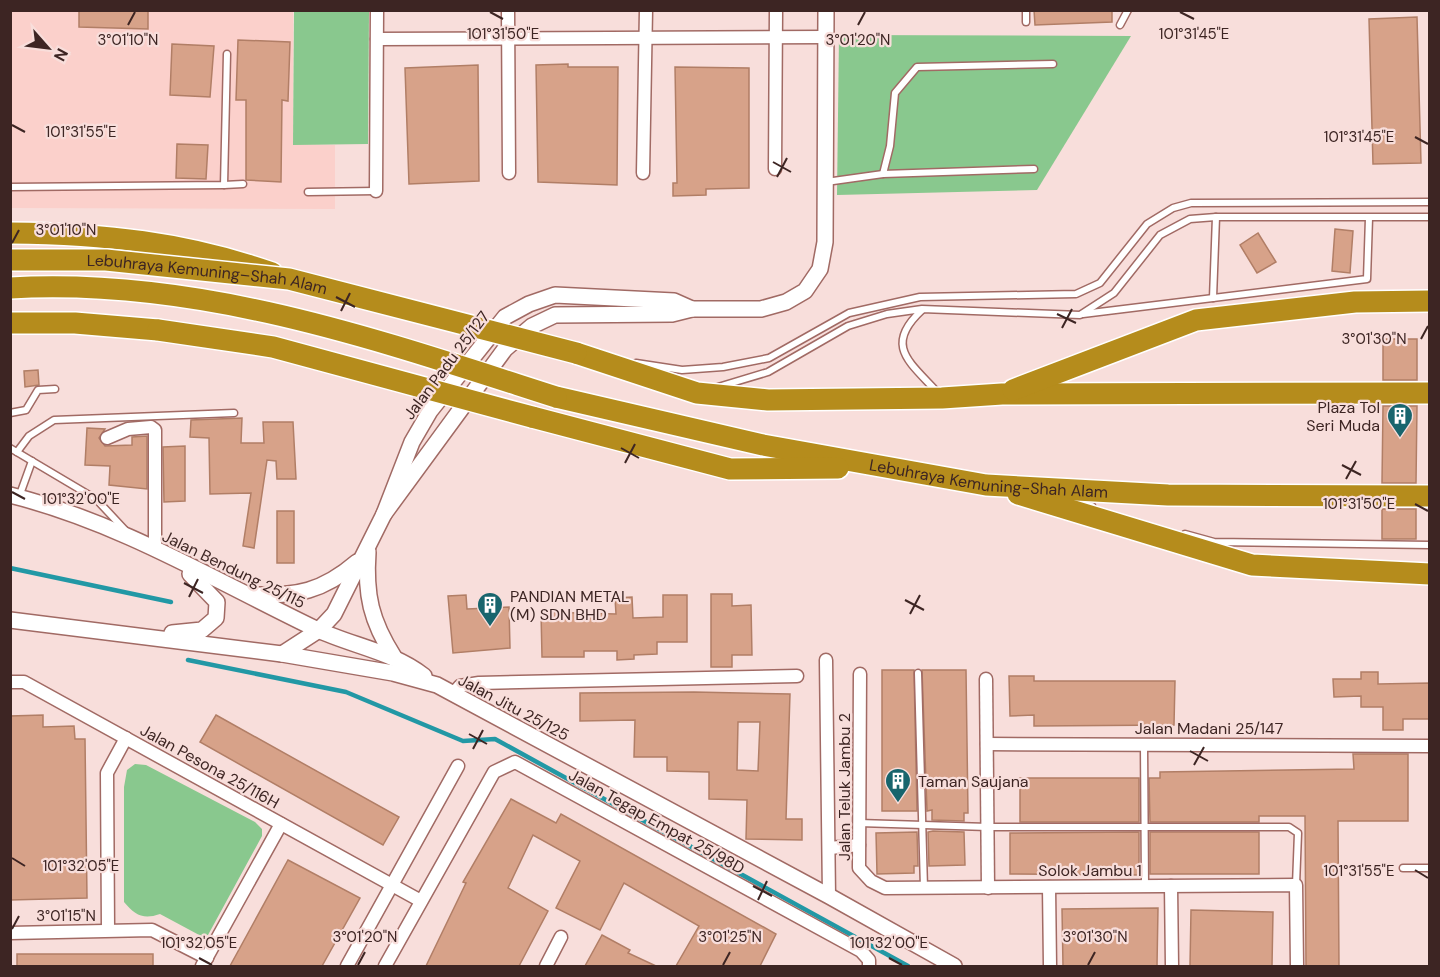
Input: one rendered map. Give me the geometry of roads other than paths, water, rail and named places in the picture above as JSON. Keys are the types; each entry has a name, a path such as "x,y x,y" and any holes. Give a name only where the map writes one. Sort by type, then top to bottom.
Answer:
{"highway":[{"path":"10,233 72,234 148,241 221,255 289,279"},
{"name":"Lebuhraya Kemuning–Shah Alam","path":"10,260 138,262 289,279 576,353"},
{"name":"Lebuhraya Kemuning–Shah Alam","path":"10,288 50,286 109,288 164,293 255,308 384,342 556,397"},
{"path":"1002,394 1196,320 1354,302 1430,301"},
{"path":"10,322 75,323 158,330 273,347 730,469 890,468"},
{"path":"576,353 697,393 768,400 942,398 1002,394 1430,393"},
{"name":"Lebuhraya Kemuning-Shah Alam","path":"556,397 763,445 986,485 1168,495 1430,496"},
{"path":"986,485 1252,565 1430,574"}],"street":[{"path":"376,191 377,10"},
{"path":"508,10 508,173"},
{"path":"643,173 646,10"},
{"path":"775,169 776,10"},
{"name":"Jalan Padu 25/127","path":"282,654 319,630 334,614 384,514 505,349 532,326 555,315 672,314 692,309 761,309 786,302 805,291 820,269 825,243 826,10"},
{"path":"377,39 826,37"},
{"name":"Jalan Padu 25/127","path":"384,514 398,472 430,411 506,317 529,304 555,295 674,301 692,309"},
{"path":"107,438 128,429 151,427 155,430 155,550"},
{"name":"Jalan Bendung 25/115","path":"15,496 97,522 319,630 394,657 437,685"},
{"path":"369,543 367,570 372,617 394,657"},
{"path":"130,636 194,632 211,625 216,618 217,602 170,556"},
{"path":"246,595 279,596 314,590 345,572 362,558"},
{"name":"Jalan Jitu 25/125","path":"10,620 282,654 393,673 437,685 830,896 954,966"},
{"path":"826,660 830,896"},
{"name":"Jalan Teluk Jambu 2","path":"860,674 859,868 871,881 885,888"},
{"path":"453,694 460,686 479,683 797,676"},
{"path":"986,679 988,888"},
{"name":"Jalan Pesona 25/116H","path":"10,682 24,682 421,901"},
{"path":"108,929 107,773 126,738"},
{"name":"Jalan Madani 25/147","path":"987,744 1430,746"},
{"name":"Jalan Tegap Empat 25/98D","path":"421,901 494,772 515,762 861,951 869,960 869,966"},
{"path":"347,966 458,766"},
{"path":"10,933 108,929 152,930 204,962 281,824"},
{"path":"830,848 859,845"},
{"path":"1296,885 1297,966"},
{"name":"Solok Jambu 1","path":"885,888 1296,885"},
{"path":"1171,886 1172,966"},
{"path":"1049,887 1050,966"},
{"path":"385,966 421,901"},
{"path":"546,966 561,937"}],"lane":[{"path":"1026,10 1026,22"},
{"path":"1120,25 1128,10"},
{"path":"224,185 227,54"},
{"path":"884,174 895,93 917,67 1053,64"},
{"path":"825,182 884,174 1034,169"},
{"path":"10,187 243,184"},
{"path":"308,192 376,191"},
{"path":"1287,217 1288,201"},
{"path":"576,353 682,370 723,367 769,358 849,313 884,304 920,297 1076,294 1100,283 1147,224 1173,208 1191,202 1430,202"},
{"path":"1213,298 1216,217"},
{"path":"1080,315 1114,293 1161,235 1190,219 1216,217 1430,218"},
{"path":"697,393 768,372 848,326 887,314 922,309 1080,315 1367,279 1369,218"},
{"path":"922,309 906,325 902,340 906,358 942,398"},
{"path":"10,413 26,410 39,390 55,389"},
{"path":"17,452 29,436 54,420 234,413"},
{"path":"10,448 96,499 134,540"},
{"path":"15,496 32,461"},
{"path":"1038,488 1105,510"},
{"path":"1181,533 1214,542 1430,545"},
{"path":"918,673 924,888"},
{"path":"1144,744 1145,886"},
{"path":"859,823 988,827 1289,827 1298,833 1296,885"},
{"path":"1403,868 1430,868"}],"waterway":[{"path":"10,568 171,602"},
{"path":"188,660 346,692 463,741 495,739 908,966"}],"place":[{"name":"Plaza Tol Seri Muda","path":"1400,439"},
{"name":"PANDIAN METAL (M) SDN BHD","path":"490,628"},
{"name":"Taman Saujana","path":"898,804"}]}
